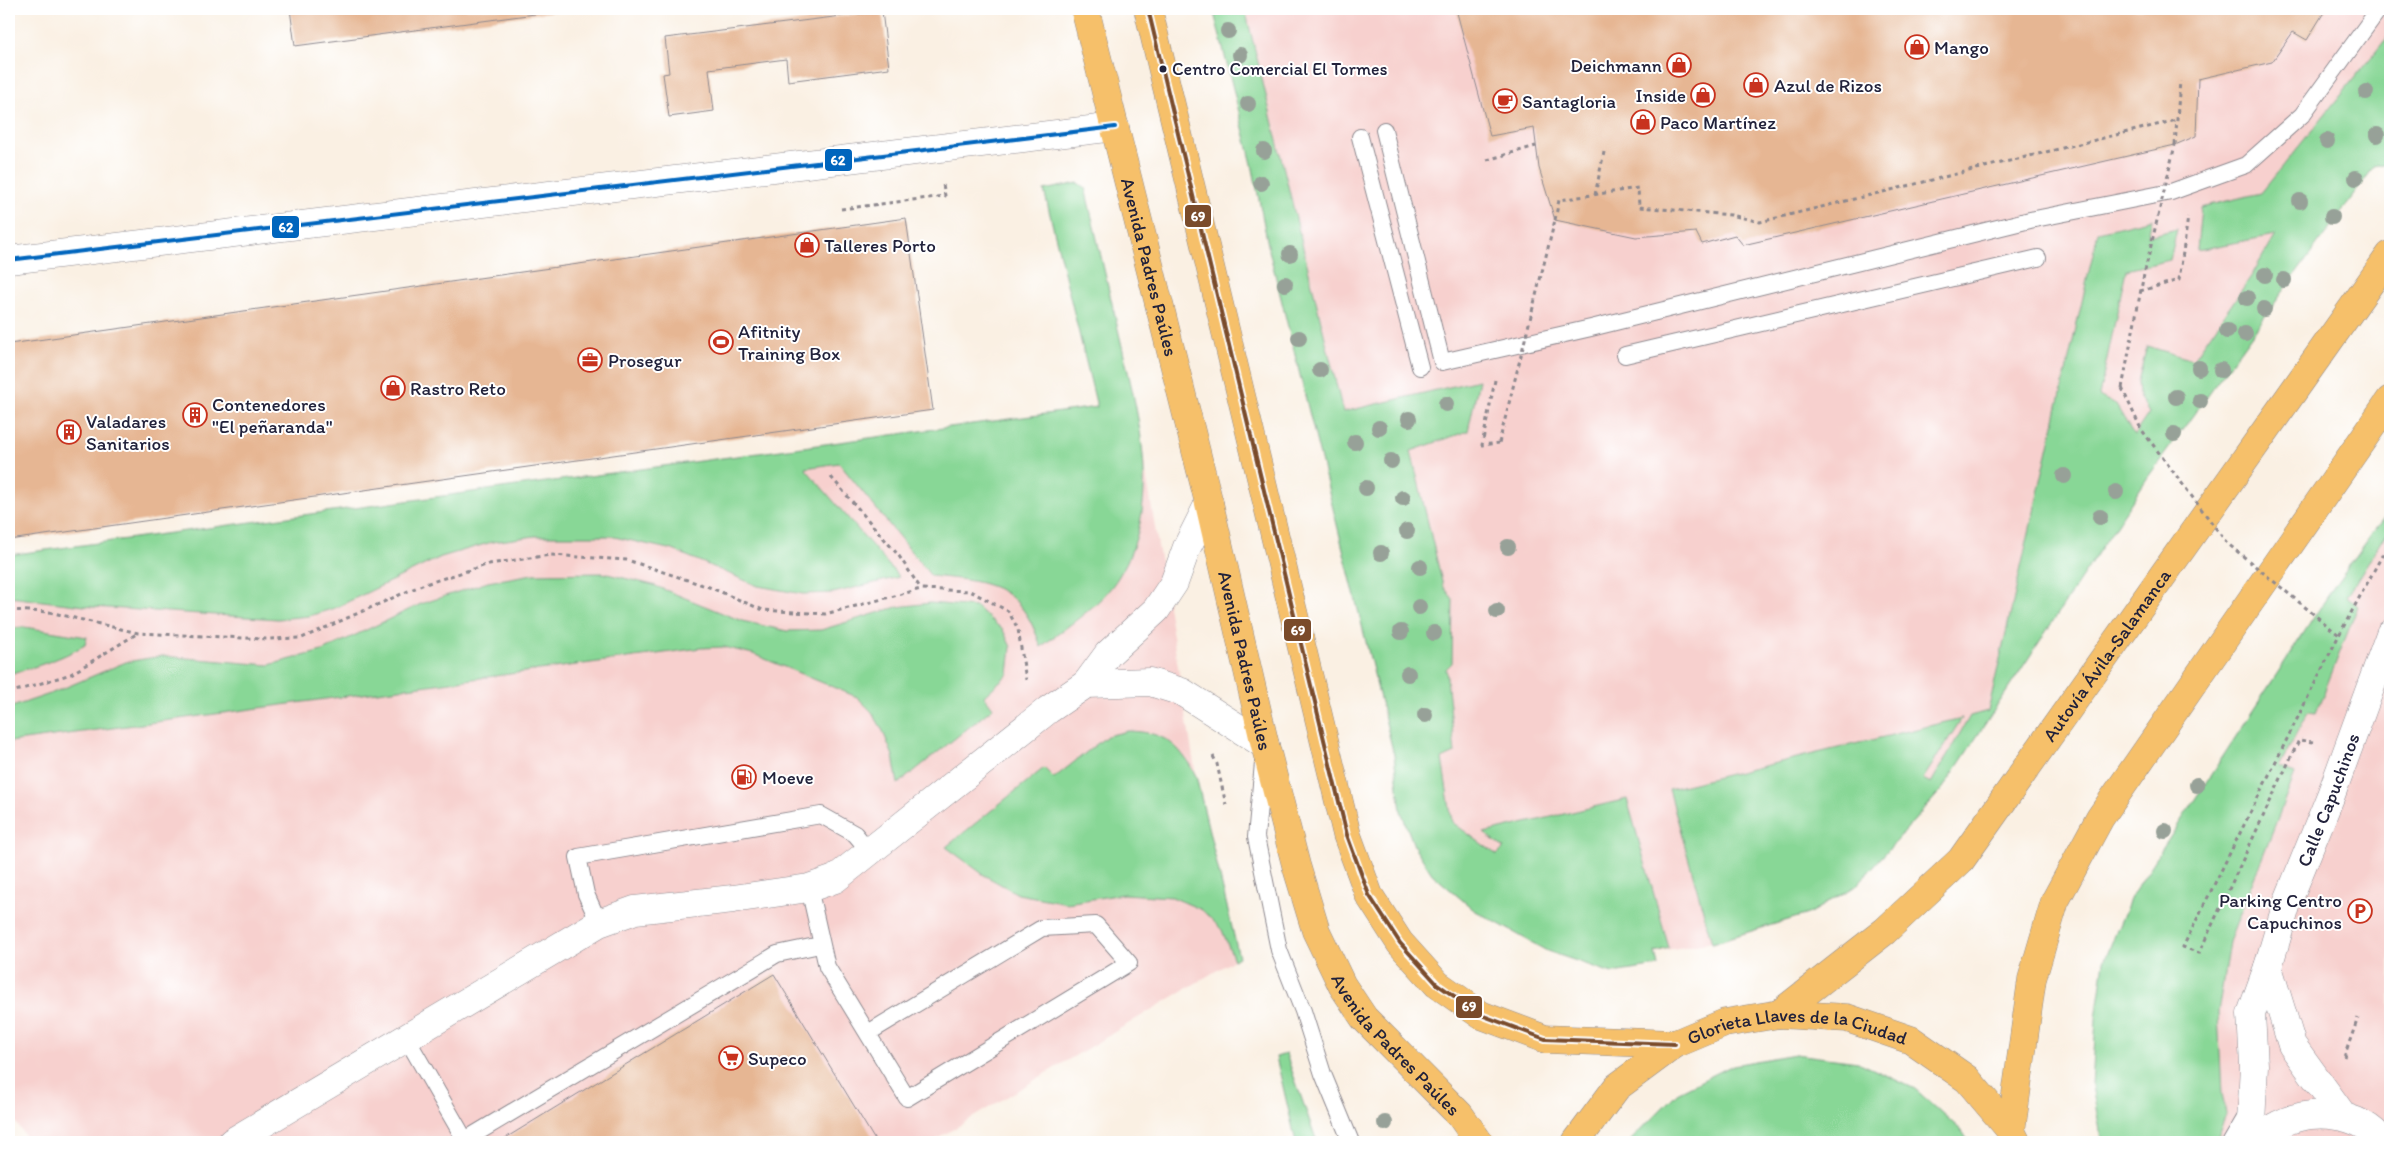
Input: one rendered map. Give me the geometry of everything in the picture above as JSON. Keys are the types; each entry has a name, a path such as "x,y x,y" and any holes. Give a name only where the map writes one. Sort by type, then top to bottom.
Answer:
{"highway":[{"name":"Avenida Padres Paúles","path":"1085,9 1210,503 1265,746 1296,866 1316,931 1342,985 1364,1018 1460,1115 1479,1142"},
{"path":"1148,9 1346,835 1369,895 1400,943 1437,984 1481,1015 1545,1039 1675,1044"},
{"name":"Autovía Ávila-Salamanca","path":"1779,1014 1885,931 1961,860 2390,255"},
{"path":"2014,1137 2032,979 2055,901 2100,818 2390,400"},
{"name":"Glorieta Llaves de la Ciudad","path":"1576,1142 1617,1087 1675,1044 1725,1023 1779,1014 1847,1018 1911,1040 1967,1079 2014,1137"}],"street":[{"path":"9,260 1115,127"},
{"path":"232,1142 599,923 635,910 809,888 835,878 1048,710 1086,684 1108,654 1156,610 1174,583 1187,547 1210,503"},
{"name":"Calle Capuchinos","path":"2250,1142 2254,1066 2251,1014 2268,967 2287,903 2331,795 2390,634"},
{"path":"1086,684 1150,682 1182,692 1265,746"},
{"path":"2268,967 2292,1045 2344,1117"},
{"path":"2257,1142 2276,1125 2309,1114 2344,1117 2377,1134 2383,1142"}],"lane":[{"path":"1384,130 1442,362 2030,220 2171,192 2246,164 2302,115 2379,9"},
{"path":"1360,137 1420,367"},
{"path":"1625,355 2038,258"},
{"path":"1265,746 1256,837 1279,950 1303,1011 1323,1074 1351,1142"},
{"path":"599,923 586,894 578,857 821,815 855,834 870,852"},
{"path":"809,888 820,944 827,967 907,1098 1129,963 1096,925 1042,928 868,1033"},
{"path":"407,1039 465,1140 777,954 820,944"},
{"path":"2231,1142 2252,1106"}],"path":[{"path":"2180,81 2175,145 2140,291 2122,388 2140,429 2227,543 2339,635"},
{"path":"1502,349 1482,445 1500,444 1560,200 1638,188 1639,207 1731,215 1760,222 2177,120"},
{"path":"1487,160 1536,146"},
{"path":"841,209 945,196 937,149"},
{"path":"1595,195 1604,152"},
{"path":"2140,291 2179,280 2189,214"},
{"path":"831,477 899,556 921,589"},
{"path":"2314,742 2299,740 2199,953 2183,947 2339,635 2384,552 2390,556"},
{"path":"9,610 49,612 138,633 266,640 302,638 422,585 489,564 550,555 626,560 709,587 763,610 825,614 921,589 970,591 1008,611 1018,629 1026,680"},
{"path":"9,693 71,674 138,633"},
{"path":"2346,1056 2358,1018"}],"shaded area":[{"name":"Centro Comercial El Tormes","path":"1213,9 2390,9 2390,163 2374,167 2148,477 1943,788 1856,886 1808,914 1725,940 1655,952 1658,966 1612,973 1547,951 1474,910 1432,874 1414,846 1401,811 1394,755 1269,250 1252,164"},
{"path":"1134,400 1196,776 1239,957 932,1142 29,1142 9,1112 9,555 1097,407"},
{"path":"2390,509 2390,1142 2102,1142 2092,1086 2096,1019 2104,961 2131,897 2335,585"}],"green space":[{"path":"1213,9 1245,9 1343,412 1479,380 1468,431 1411,451 1443,586 1453,599 1452,663 1446,669 1455,753 1442,759 1452,822 1497,855 1504,848 1484,833 1627,799 1669,948 1655,952 1658,966 1612,973 1547,951 1474,910 1432,874 1414,846 1401,811 1394,755 1269,250 1252,164"},
{"path":"2390,34 2390,163 2374,167 2148,477 1943,788 1856,886 1808,914 1712,943 1669,789 1962,718 1923,779 1931,783 1970,716 1988,711 2098,232 2152,219 2148,236 2177,229 2170,260 2126,270 2099,396 2116,405 2134,435 2149,413 2139,397 2138,381 2147,346 2193,360 2252,275 2275,235 2197,250 2201,207 2261,193"},
{"path":"1078,183 1085,188 1139,422 1144,486 1141,517 1133,547 1112,587 1094,606 1041,647 1033,626 1023,610 1013,598 1001,590 987,584 931,576 839,463 805,468 899,577 833,593 803,594 758,586 673,550 610,536 535,536 492,542 441,557 335,608 309,616 278,619 93,607 9,597 9,555 1097,407 1044,190"},
{"path":"2390,509 2390,536 2385,535 2347,596 2358,606 2316,713 2308,712 2279,767 2295,774 2229,942 2218,1013 2222,1093 2226,1114 2215,1142 2102,1142 2092,1086 2096,1019 2104,961 2131,897 2335,585"},
{"path":"603,573 653,585 742,621 787,631 821,630 897,607 930,603 976,607 1003,630 1011,647 1008,674 984,696 993,708 898,784 893,756 882,729 872,712 857,697 753,654 724,647 701,648 9,742 9,708 50,694 126,662 162,656 269,665 322,651 421,604 488,582 533,574"},
{"path":"24,627 87,637 85,645 67,654 9,674 9,628"},
{"path":"1128,731 1152,734 1170,742 1190,765 1196,776 1239,957 1234,960 1222,930 1202,910 1172,897 1123,894 1067,903 1018,894 984,875 946,847 1044,768 1054,778 1107,736"},
{"path":"1286,1054 1317,1142 1296,1142 1276,1057"},
{"path":"1795,1054 1858,1062 1915,1089 1962,1131 1969,1142 1629,1142 1677,1093 1733,1065"}],"building":[{"path":"290,9 565,9 565,10 295,46"},
{"path":"1456,9 2326,9 2307,40 2293,32 2272,62 2198,79 2196,136 2175,145 1743,245 1735,235 1702,244 1696,232 1636,237 1555,220 1539,168 1534,128 1490,136"},
{"path":"882,11 889,68 788,81 786,59 709,69 714,111 669,117 663,74 669,73 665,38"},
{"path":"906,218 933,410 9,540 9,344"},
{"name":"Supeco","path":"774,974 876,1142 499,1142"}],"transit line":[{"name":"69","path":"1148,9 1347,835 1369,895 1400,943 1437,984 1481,1015 1545,1039 1675,1044"},
{"name":"62","path":"9,260 1115,127"}],"place":[{"name":"Mango","path":"1917,47"},
{"name":"Deichmann","path":"1679,65"},
{"name":"Centro Comercial El Tormes","path":"1163,69"},
{"name":"Azul de Rizos","path":"1756,85"},
{"name":"Inside","path":"1703,95"},
{"name":"Santagloria","path":"1505,101"},
{"name":"Paco Martínez","path":"1643,122"},
{"name":"Talleres Porto","path":"807,245"},
{"name":"Afitnity Training Box","path":"721,342"},
{"name":"Prosegur","path":"590,360"},
{"name":"Rastro Reto","path":"393,388"},
{"name":"Contenedores \"El peñaranda\"","path":"195,415"},
{"name":"Valadares Sanitarios","path":"69,432"},
{"name":"Moeve","path":"744,777"},
{"name":"Parking Centro Capuchinos","path":"2360,911"},
{"name":"Supeco","path":"731,1058"}]}
